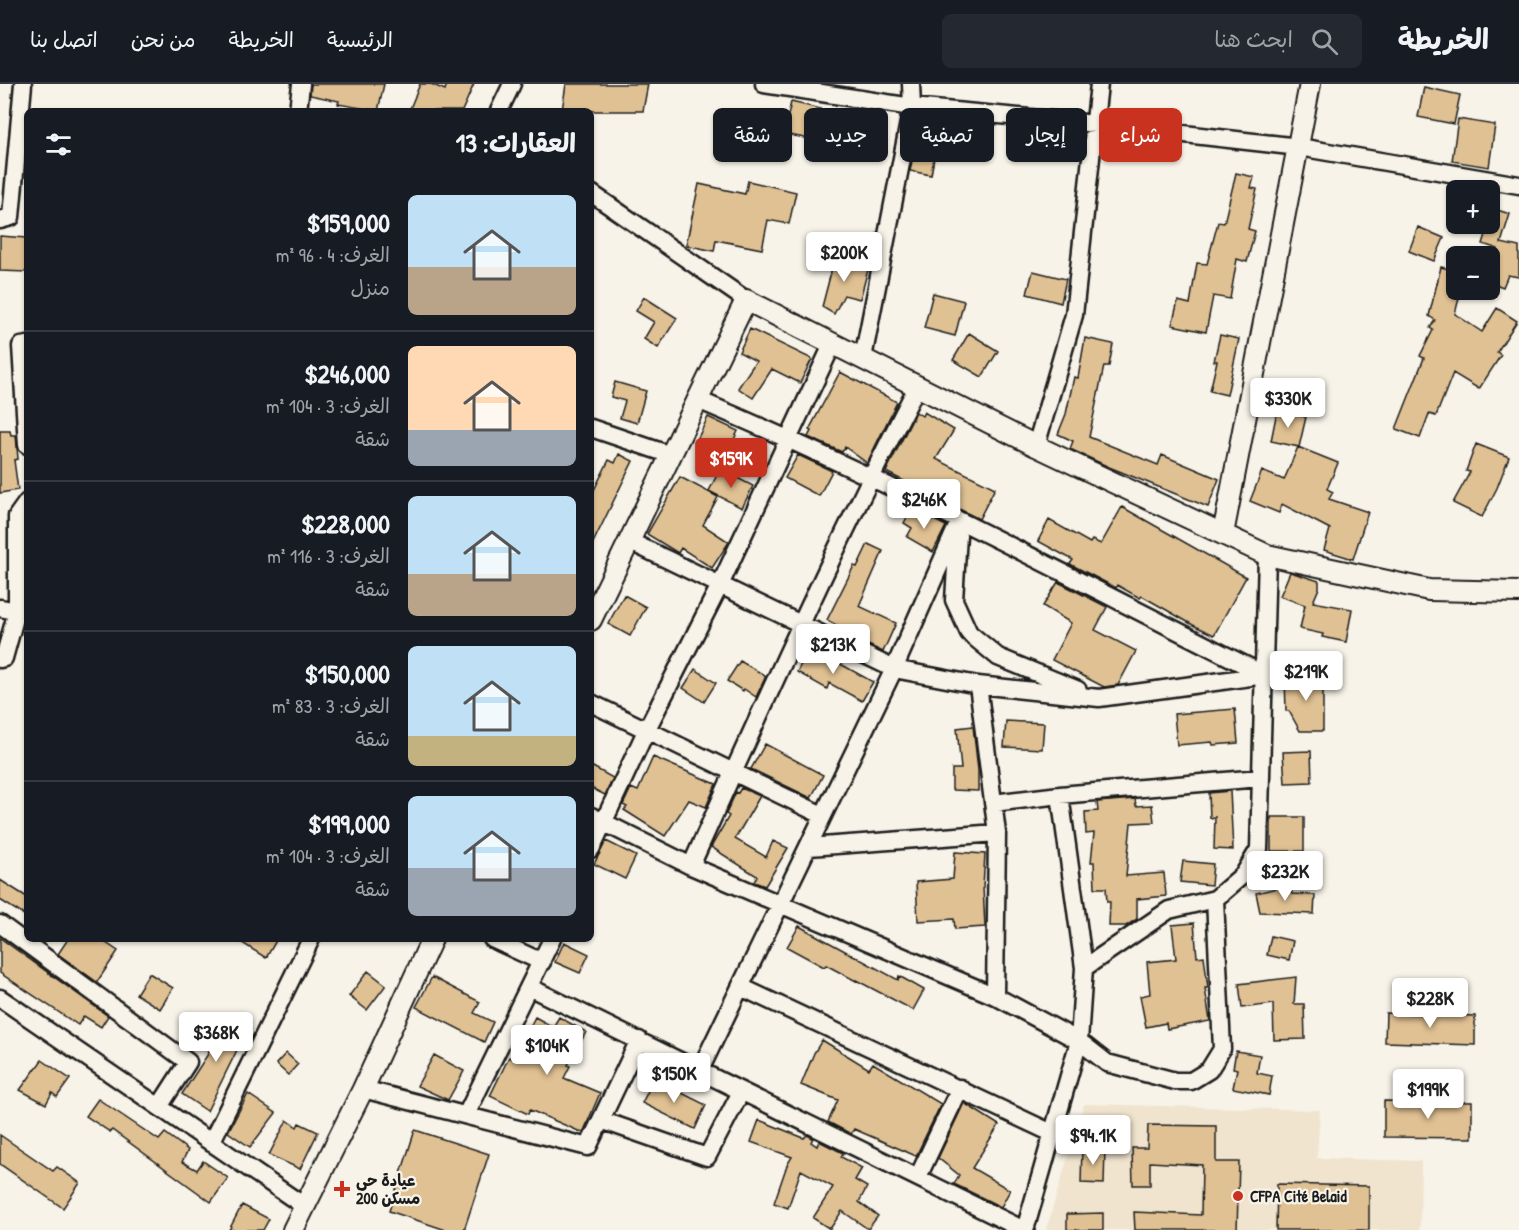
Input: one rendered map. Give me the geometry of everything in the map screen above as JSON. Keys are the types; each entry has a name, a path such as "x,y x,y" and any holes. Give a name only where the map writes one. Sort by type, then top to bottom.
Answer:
{"street":[{"path":"0,220 10,217 23,84"},
{"path":"298,108 301,84"},
{"path":"501,108 512,84"},
{"path":"764,84 912,107 1096,124 1299,147 1519,185"},
{"path":"863,358 912,107 911,84"},
{"path":"1036,446 1074,315 1099,84"},
{"path":"1223,534 1310,84"},
{"path":"594,195 746,300 1036,446 1267,555 1429,590 1519,592"},
{"path":"594,614 746,300"},
{"path":"594,834 597,819 646,731 720,585 833,343"},
{"path":"24,346 21,346 24,396"},
{"path":"691,866 800,624 918,385"},
{"path":"698,400 871,477 1265,675"},
{"path":"594,429 671,455"},
{"path":"0,659 4,658 17,611 17,516 24,506"},
{"path":"700,1070 894,669 959,522"},
{"path":"959,522 954,600 969,633 999,657 1098,698"},
{"path":"629,541 894,669 978,685 1098,698 1265,675"},
{"path":"1084,968 1169,910 1215,899 1244,873 1259,849 1267,555"},
{"path":"0,608 17,611"},
{"path":"978,685 997,833 995,996"},
{"path":"594,705 822,815"},
{"path":"993,802 1260,778"},
{"path":"530,987 1025,1230 1079,1041 1084,968 1060,795"},
{"path":"597,819 691,866 995,996 1079,1041 1107,1063 1174,1081 1191,1081 1209,1071 1222,1049 1215,899"},
{"path":"808,847 997,833"},
{"path":"0,924 24,942"},
{"path":"25,942 188,1062 159,1107"},
{"path":"211,1143 310,942"},
{"path":"293,1230 363,1089 431,942"},
{"path":"499,942 542,962"},
{"path":"466,1115 551,942"},
{"path":"741,987 1054,1134"},
{"path":"0,998 304,1206"},
{"path":"363,1089 588,1147 639,1040"},
{"path":"918,1177 960,1088"},
{"path":"601,1120 707,1157 741,1092"}],"shaded area":[{"name":"CFPA Cité Belaid","path":"1084,1104 1320,1110 1317,1158 1421,1161 1420,1230 1046,1230"}],"building":[{"path":"311,84 384,84 379,108 338,104 339,101 310,95"},
{"path":"420,84 431,84 445,90 447,84 474,84 463,108 410,108"},
{"path":"566,84 648,84 643,111 594,111 594,108 562,108"},
{"path":"1424,87 1460,95 1454,124 1418,117"},
{"path":"791,102 817,108 804,108 804,138 792,136 792,108 790,108"},
{"path":"1458,119 1495,125 1489,167 1452,161"},
{"path":"912,162 933,162 931,175 910,171"},
{"path":"1236,173 1254,177 1251,188 1257,189 1248,229 1255,231 1247,262 1237,259 1230,299 1213,296 1206,332 1172,325 1178,301 1190,304 1197,263 1207,264 1218,222 1224,223"},
{"path":"748,181 796,192 789,224 768,220 762,249 716,240 714,251 686,245 699,184 745,194"},
{"path":"1500,211 1510,214 1501,243 1519,247 1519,277 1508,275 1503,287 1500,286 1500,246 1483,244 1486,234 1500,234"},
{"path":"1418,227 1444,238 1434,261 1409,251"},
{"path":"0,236 24,238 24,272 0,271"},
{"path":"835,257 869,266 860,299 844,295 834,314 822,307"},
{"path":"1441,267 1446,268 1446,300 1458,300 1455,314 1482,332 1497,308 1517,321 1497,352 1501,355 1479,389 1453,373 1436,416 1429,414 1420,438 1396,429 1424,358 1420,356 1433,330 1430,328 1435,320 1429,316"},
{"path":"1033,271 1066,279 1061,303 1027,294"},
{"path":"933,293 964,301 955,336 924,328"},
{"path":"644,297 677,318 658,348 644,339 654,322 636,311"},
{"path":"750,329 812,359 800,383 772,369 753,398 738,388 756,361 739,352"},
{"path":"969,333 998,351 982,377 953,360"},
{"path":"1220,335 1239,339 1227,395 1210,391"},
{"path":"1085,338 1113,344 1109,366 1104,366 1089,437 1158,465 1162,455 1219,479 1208,507 1070,449 1073,441 1058,434 1066,414 1074,377 1078,378"},
{"path":"840,372 897,402 867,463 845,447 842,452 808,437 811,431 809,430"},
{"path":"615,382 646,391 637,423 620,418 625,401 611,397"},
{"path":"1277,411 1306,417 1299,447 1271,441"},
{"path":"916,412 922,416 924,412 954,430 936,459 995,488 979,519 886,472"},
{"path":"708,417 738,431 725,458 695,444"},
{"path":"0,431 10,431 11,435 16,435 18,459 14,460 18,490 0,493"},
{"path":"1476,444 1509,457 1482,517 1453,503 1470,472 1466,471"},
{"path":"1298,447 1338,463 1327,489 1333,492 1329,499 1368,512 1353,559 1324,550 1330,529 1282,504 1279,513 1250,501 1262,471 1284,480"},
{"path":"619,454 633,461 594,541 594,490 609,460 615,463"},
{"path":"798,455 832,471 819,496 785,478"},
{"path":"720,469 753,486 742,508 709,491"},
{"path":"680,477 718,497 703,525 729,542 712,568 681,548 678,553 647,534"},
{"path":"1122,507 1246,577 1214,635 1142,596 1140,598 1117,585 1116,588 1070,564 1073,560 1038,541 1049,520 1090,543 1092,540 1101,544"},
{"path":"912,509 946,526 933,552 907,537 912,528 904,523"},
{"path":"868,544 883,551 859,606 896,623 883,652 845,634 847,631 827,620 854,566 857,567"},
{"path":"1290,572 1319,581 1319,588 1313,602 1352,609 1346,642 1300,629 1305,605 1280,596"},
{"path":"1058,582 1107,607 1095,630 1136,651 1118,685 1104,687 1052,660 1071,623 1043,606"},
{"path":"624,595 646,607 630,636 608,624"},
{"path":"810,647 873,682 862,701 829,683 827,689 797,672"},
{"path":"740,661 766,676 756,697 727,681"},
{"path":"695,669 716,683 704,702 683,688"},
{"path":"1302,675 1323,676 1323,731 1300,731 1289,711 1286,711 1285,677 1302,677"},
{"path":"1235,709 1238,743 1213,745 1212,742 1177,745 1174,714"},
{"path":"1006,721 1044,723 1042,749 1004,747"},
{"path":"973,726 978,791 952,790 952,769 961,769 957,728"},
{"path":"765,744 823,775 811,798 751,769"},
{"path":"1311,751 1312,782 1285,783 1283,752"},
{"path":"653,757 716,784 706,807 689,800 665,836 624,810 627,807 623,805 631,788 638,791"},
{"path":"594,768 613,778 605,795 594,790"},
{"path":"741,788 760,796 735,839 766,857 773,841 788,848 765,886 754,882 757,876 711,847 729,816 726,814 736,792 738,793"},
{"path":"1230,791 1233,850 1214,849 1215,817 1210,818 1209,793"},
{"path":"1135,799 1136,806 1152,805 1154,822 1131,823 1126,876 1164,873 1166,896 1137,899 1137,919 1126,926 1109,926 1110,902 1107,902 1106,888 1095,888 1094,862 1091,862 1094,833 1086,834 1085,812 1098,811 1097,802"},
{"path":"1271,817 1304,817 1304,851 1271,851"},
{"path":"606,841 636,856 625,879 594,864"},
{"path":"955,852 985,854 983,887 985,927 955,929 954,919 918,921 916,882 953,879"},
{"path":"1183,861 1213,864 1211,885 1180,882"},
{"path":"0,880 24,895 24,915 0,900"},
{"path":"1290,885 1292,894 1315,895 1314,914 1260,912 1256,893"},
{"path":"1194,923 1197,957 1204,956 1208,988 1205,988 1210,1021 1167,1029 1166,1023 1146,1027 1140,996 1150,994 1147,962 1176,959 1172,925"},
{"path":"799,926 898,980 899,976 924,990 913,1010 787,947"},
{"path":"1271,936 1293,941 1289,960 1267,955"},
{"path":"0,938 108,1016 101,1027 84,1016 78,1025 0,973"},
{"path":"66,942 104,942 118,951 97,982 58,954"},
{"path":"241,942 275,942 266,958"},
{"path":"564,942 589,954 580,973 555,962"},
{"path":"368,971 386,985 367,1010 349,996"},
{"path":"149,973 173,988 160,1009 136,994"},
{"path":"432,977 480,1002 474,1013 493,1022 484,1042 416,1007"},
{"path":"1296,977 1294,1004 1304,1004 1305,1039 1274,1040 1273,1004 1242,1008 1239,984"},
{"path":"1386,1013 1475,1016 1475,1045 1385,1042"},
{"path":"535,1017 553,1027 559,1017 586,1032 568,1065 570,1066 564,1078 600,1093 583,1133 530,1110 528,1114 490,1096 509,1057 513,1059"},
{"path":"219,1018 251,1029 245,1046 240,1044 207,1111 182,1094 208,1054"},
{"path":"822,1040 869,1069 873,1063 941,1104 916,1156 854,1129 851,1134 828,1122 838,1100 801,1085"},
{"path":"1236,1051 1260,1055 1257,1073 1272,1076 1269,1095 1233,1088 1237,1069 1233,1068"},
{"path":"286,1053 298,1064 288,1075 276,1064"},
{"path":"434,1055 464,1071 448,1100 417,1086"},
{"path":"42,1060 70,1079 57,1097 52,1093 46,1104 20,1090"},
{"path":"654,1079 706,1105 695,1129 642,1103"},
{"path":"248,1094 276,1113 250,1147 228,1132"},
{"path":"98,1099 159,1140 165,1133 188,1150 182,1162 197,1170 203,1161 228,1178 211,1202 112,1130 110,1132 86,1116"},
{"path":"1384,1101 1472,1102 1472,1138 1384,1137"},
{"path":"964,1103 999,1125 972,1168 1010,1190 1001,1207 954,1184 959,1175 938,1158"},
{"path":"287,1120 297,1127 299,1123 318,1132 300,1169 269,1155"},
{"path":"759,1120 804,1138 807,1135 813,1138 811,1142 817,1146 819,1141 843,1153 841,1157 862,1168 855,1180 867,1187 859,1202 878,1216 868,1229 842,1211 830,1229 813,1218 833,1187 801,1170 788,1208 774,1203 792,1157 751,1142"},
{"path":"1148,1125 1216,1126 1216,1162 1239,1162 1237,1230 1135,1230 1134,1212 1201,1215 1202,1165 1150,1162 1150,1185 1133,1185 1132,1148 1147,1148"},
{"path":"415,1130 489,1154 464,1230 446,1230 389,1211"},
{"path":"0,1135 53,1171 57,1167 80,1183 63,1208 0,1164"},
{"path":"1082,1147 1105,1148 1104,1184 1081,1183"},
{"path":"1277,1184 1369,1186 1369,1230 1276,1230"},
{"path":"242,1205 269,1219 263,1230 229,1230"},
{"path":"1103,1213 1103,1230 1067,1230 1067,1214"}],"place":[{"name":"عيادة حي 200 مسكن","path":"342,1189"},
{"name":"CFPA Cité Belaid","path":"1238,1196"}]}
